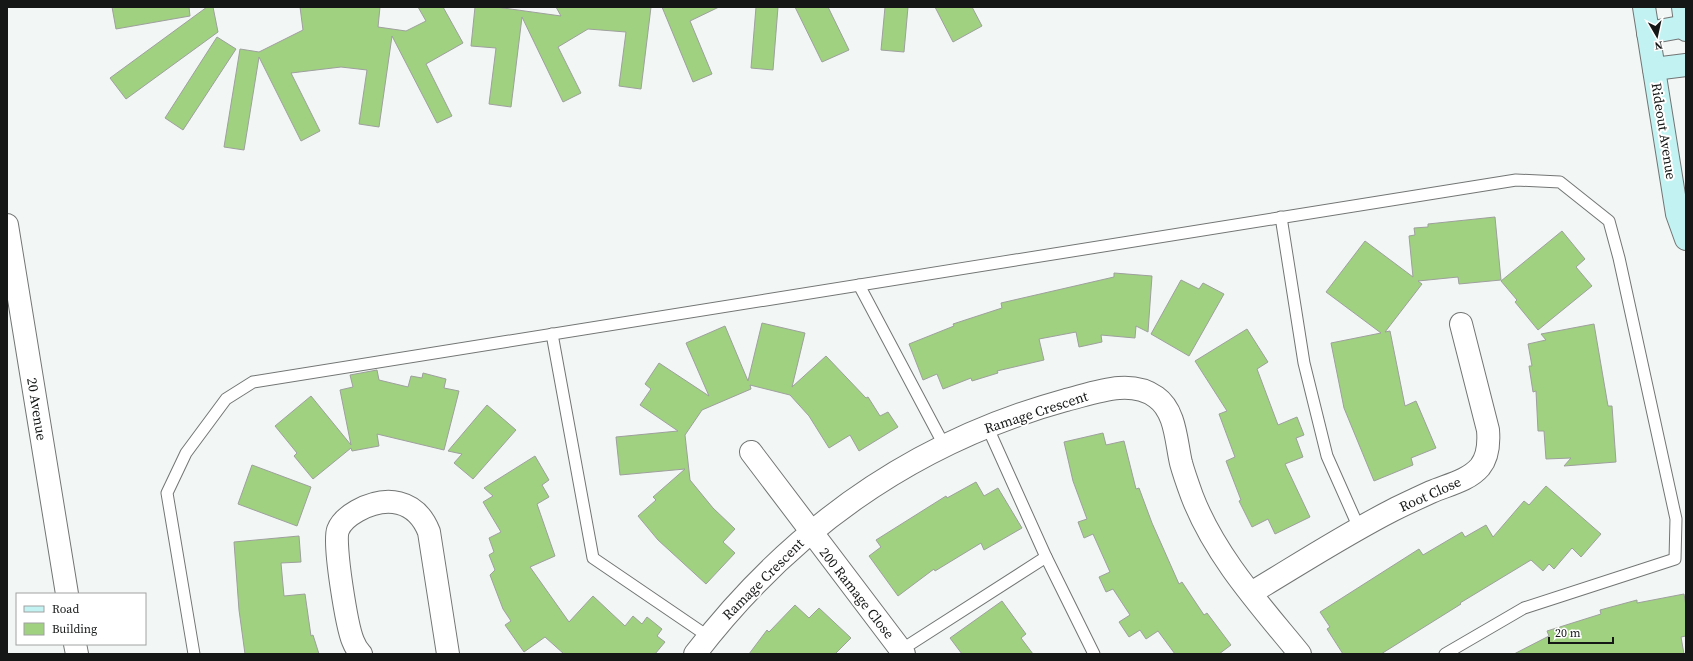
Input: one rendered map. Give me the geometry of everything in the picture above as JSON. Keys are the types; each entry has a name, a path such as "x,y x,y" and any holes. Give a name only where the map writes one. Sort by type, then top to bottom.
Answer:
{"street":[{"name":"Rideout Avenue","path":"1644,7 1677,214 1686,239"},
{"path":"1648,33 1685,22"},
{"path":"1654,69 1686,65"},
{"name":"20 Avenue","path":"7,225 67,593"},
{"name":"Root Close","path":"1251,593 1359,528 1419,498 1461,480 1481,467 1489,442 1488,430 1461,324"},
{"name":"Ramage Crescent","path":"695,654 708,637 765,573 810,532 844,506 900,468 944,445 987,426 1052,404 1122,388 1136,388 1158,397 1170,414 1187,481 1204,525 1218,548 1251,593 1300,654"},
{"name":"200 Ramage Close","path":"751,452 902,652"},
{"path":"361,654 352,640 338,559 338,530 344,521 366,506 381,502 395,502 408,506 418,513 427,527 448,654"}],"lane":[{"path":"194,654 167,493 186,453 226,398 253,382 1516,180 1560,182 1609,221 1619,258 1676,519 1675,559 1524,608 1445,654"},
{"path":"1281,217 1304,363 1321,433 1327,456 1359,528"},
{"path":"859,285 944,445"},
{"path":"552,334 593,558 708,637"},
{"path":"987,426 1046,557 1094,654"},
{"path":"902,652 1046,557"}],"building":[{"path":"112,7 189,7 190,16 116,29"},
{"path":"207,7 213,7 218,32 126,99 110,78"},
{"path":"300,7 380,7 378,27 406,31 426,21 418,7 443,7 463,43 426,64 452,116 437,123 392,36 379,127 359,124 367,70 341,67 291,73 320,131 301,141 259,57 244,150 224,147 240,49 259,52 303,30"},
{"path":"475,7 496,7 561,16 556,7 651,7 641,89 619,86 626,32 588,29 558,47 581,93 563,102 522,17 511,107 489,104 496,48 471,46"},
{"path":"662,7 719,7 690,21 712,74 693,82"},
{"path":"756,7 778,7 773,70 751,68"},
{"path":"795,7 828,7 849,50 822,62"},
{"path":"885,7 908,7 904,52 881,50"},
{"path":"935,7 972,7 982,26 953,42"},
{"path":"217,37 236,49 183,130 165,118"},
{"path":"1495,217 1501,280 1459,284 1458,277 1418,281 1422,284 1385,332 1390,331 1405,406 1416,401 1436,448 1411,458 1413,465 1374,481 1344,408 1331,343 1381,333 1326,292 1365,241 1413,277 1409,236 1415,235 1414,228 1428,227 1428,224"},
{"path":"1562,231 1585,259 1576,267 1592,286 1538,330 1515,302 1517,300 1501,281"},
{"path":"1114,273 1152,276 1148,332 1136,326 1135,338 1101,335 1102,342 1079,347 1076,332 1039,339 1044,360 997,371 998,373 972,381 971,378 943,389 937,374 923,380 909,344 954,326 953,324 1002,308 1001,303 1114,277"},
{"path":"1181,280 1199,289 1203,283 1224,294 1189,356 1151,334"},
{"path":"762,323 805,333 792,387 826,356 866,398 868,397 880,416 888,412 898,427 859,451 850,435 829,448 809,416 790,395 750,385 751,389 702,410 685,435 690,480 713,508 735,529 723,542 735,553 706,584 658,540 638,516 656,500 653,497 685,469 620,475 616,437 678,431 640,405 651,389 645,384 659,363 709,396 686,343 725,326 748,381"},
{"path":"1594,324 1608,406 1612,406 1616,462 1564,466 1571,458 1546,459 1544,431 1538,431 1536,391 1533,392 1529,366 1532,366 1528,344 1546,340 1541,334"},
{"path":"1247,329 1268,362 1257,369 1278,425 1297,417 1304,435 1296,438 1303,457 1285,464 1310,517 1275,534 1268,519 1252,527 1239,501 1241,500 1226,461 1235,457 1219,414 1227,411 1195,361"},
{"path":"377,370 379,380 408,387 411,376 422,378 423,373 446,379 444,388 459,391 444,450 377,434 379,446 352,451 351,448 313,479 294,456 297,453 275,426 311,396 351,445 340,390 353,387 350,375"},
{"path":"487,405 516,430 473,479 454,463 462,454 448,451"},
{"path":"1103,433 1106,445 1124,441 1136,489 1139,488 1152,523 1179,584 1182,582 1204,615 1207,613 1231,645 1219,654 1175,654 1158,631 1146,639 1140,630 1129,637 1119,622 1130,615 1113,589 1106,592 1099,577 1110,572 1093,534 1084,538 1078,522 1087,519 1073,481 1064,442"},
{"path":"535,456 549,480 542,485 549,497 537,504 555,556 530,567 569,622 593,596 625,626 633,616 642,624 647,617 662,629 657,636 665,642 655,654 564,654 545,637 524,652 505,625 511,621 503,609 490,575 495,570 489,555 494,552 489,538 501,532 483,502 493,496 484,488"},
{"path":"252,465 311,487 297,526 238,504"},
{"path":"976,482 984,496 998,488 1022,528 984,550 981,543 935,571 934,569 898,596 869,556 881,547 876,540 946,496 947,498"},
{"path":"1546,486 1601,534 1581,557 1572,548 1554,569 1549,564 1543,571 1531,560 1460,603 1461,604 1381,654 1343,654 1327,629 1330,627 1320,612 1419,549 1423,555 1462,532 1465,537 1486,525 1493,537 1524,501 1529,505"},
{"path":"299,536 301,562 281,563 284,596 305,594 311,636 313,635 319,654 245,654 239,610 234,542"},
{"path":"1684,594 1686,606 1686,636 1681,637 1684,654 1514,654 1549,636 1547,631 1601,614 1600,610 1637,600 1637,603"},
{"path":"1002,601 1026,634 1021,638 1033,654 962,654 950,638"},
{"path":"795,605 809,618 819,608 851,638 835,654 749,654 767,630 769,632"}]}
